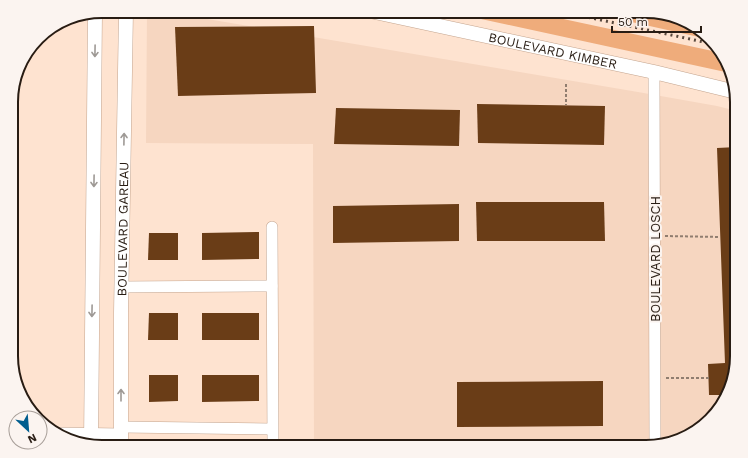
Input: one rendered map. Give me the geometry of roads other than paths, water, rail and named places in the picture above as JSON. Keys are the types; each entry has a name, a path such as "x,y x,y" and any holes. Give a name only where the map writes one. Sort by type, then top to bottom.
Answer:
{"street":[{"path":"91,438 95,18"},
{"name":"BOULEVARD GAREAU","path":"121,436 126,18"},
{"name":"BOULEVARD KIMBER","path":"403,18 654,72 729,90"},
{"name":"BOULEVARD LOSCH","path":"654,72 655,439"},
{"path":"272,227 273,440"},
{"path":"122,287 272,286"},
{"path":"78,436 91,438 272,429"}],"railway":[{"path":"592,18 704,42"}]}
